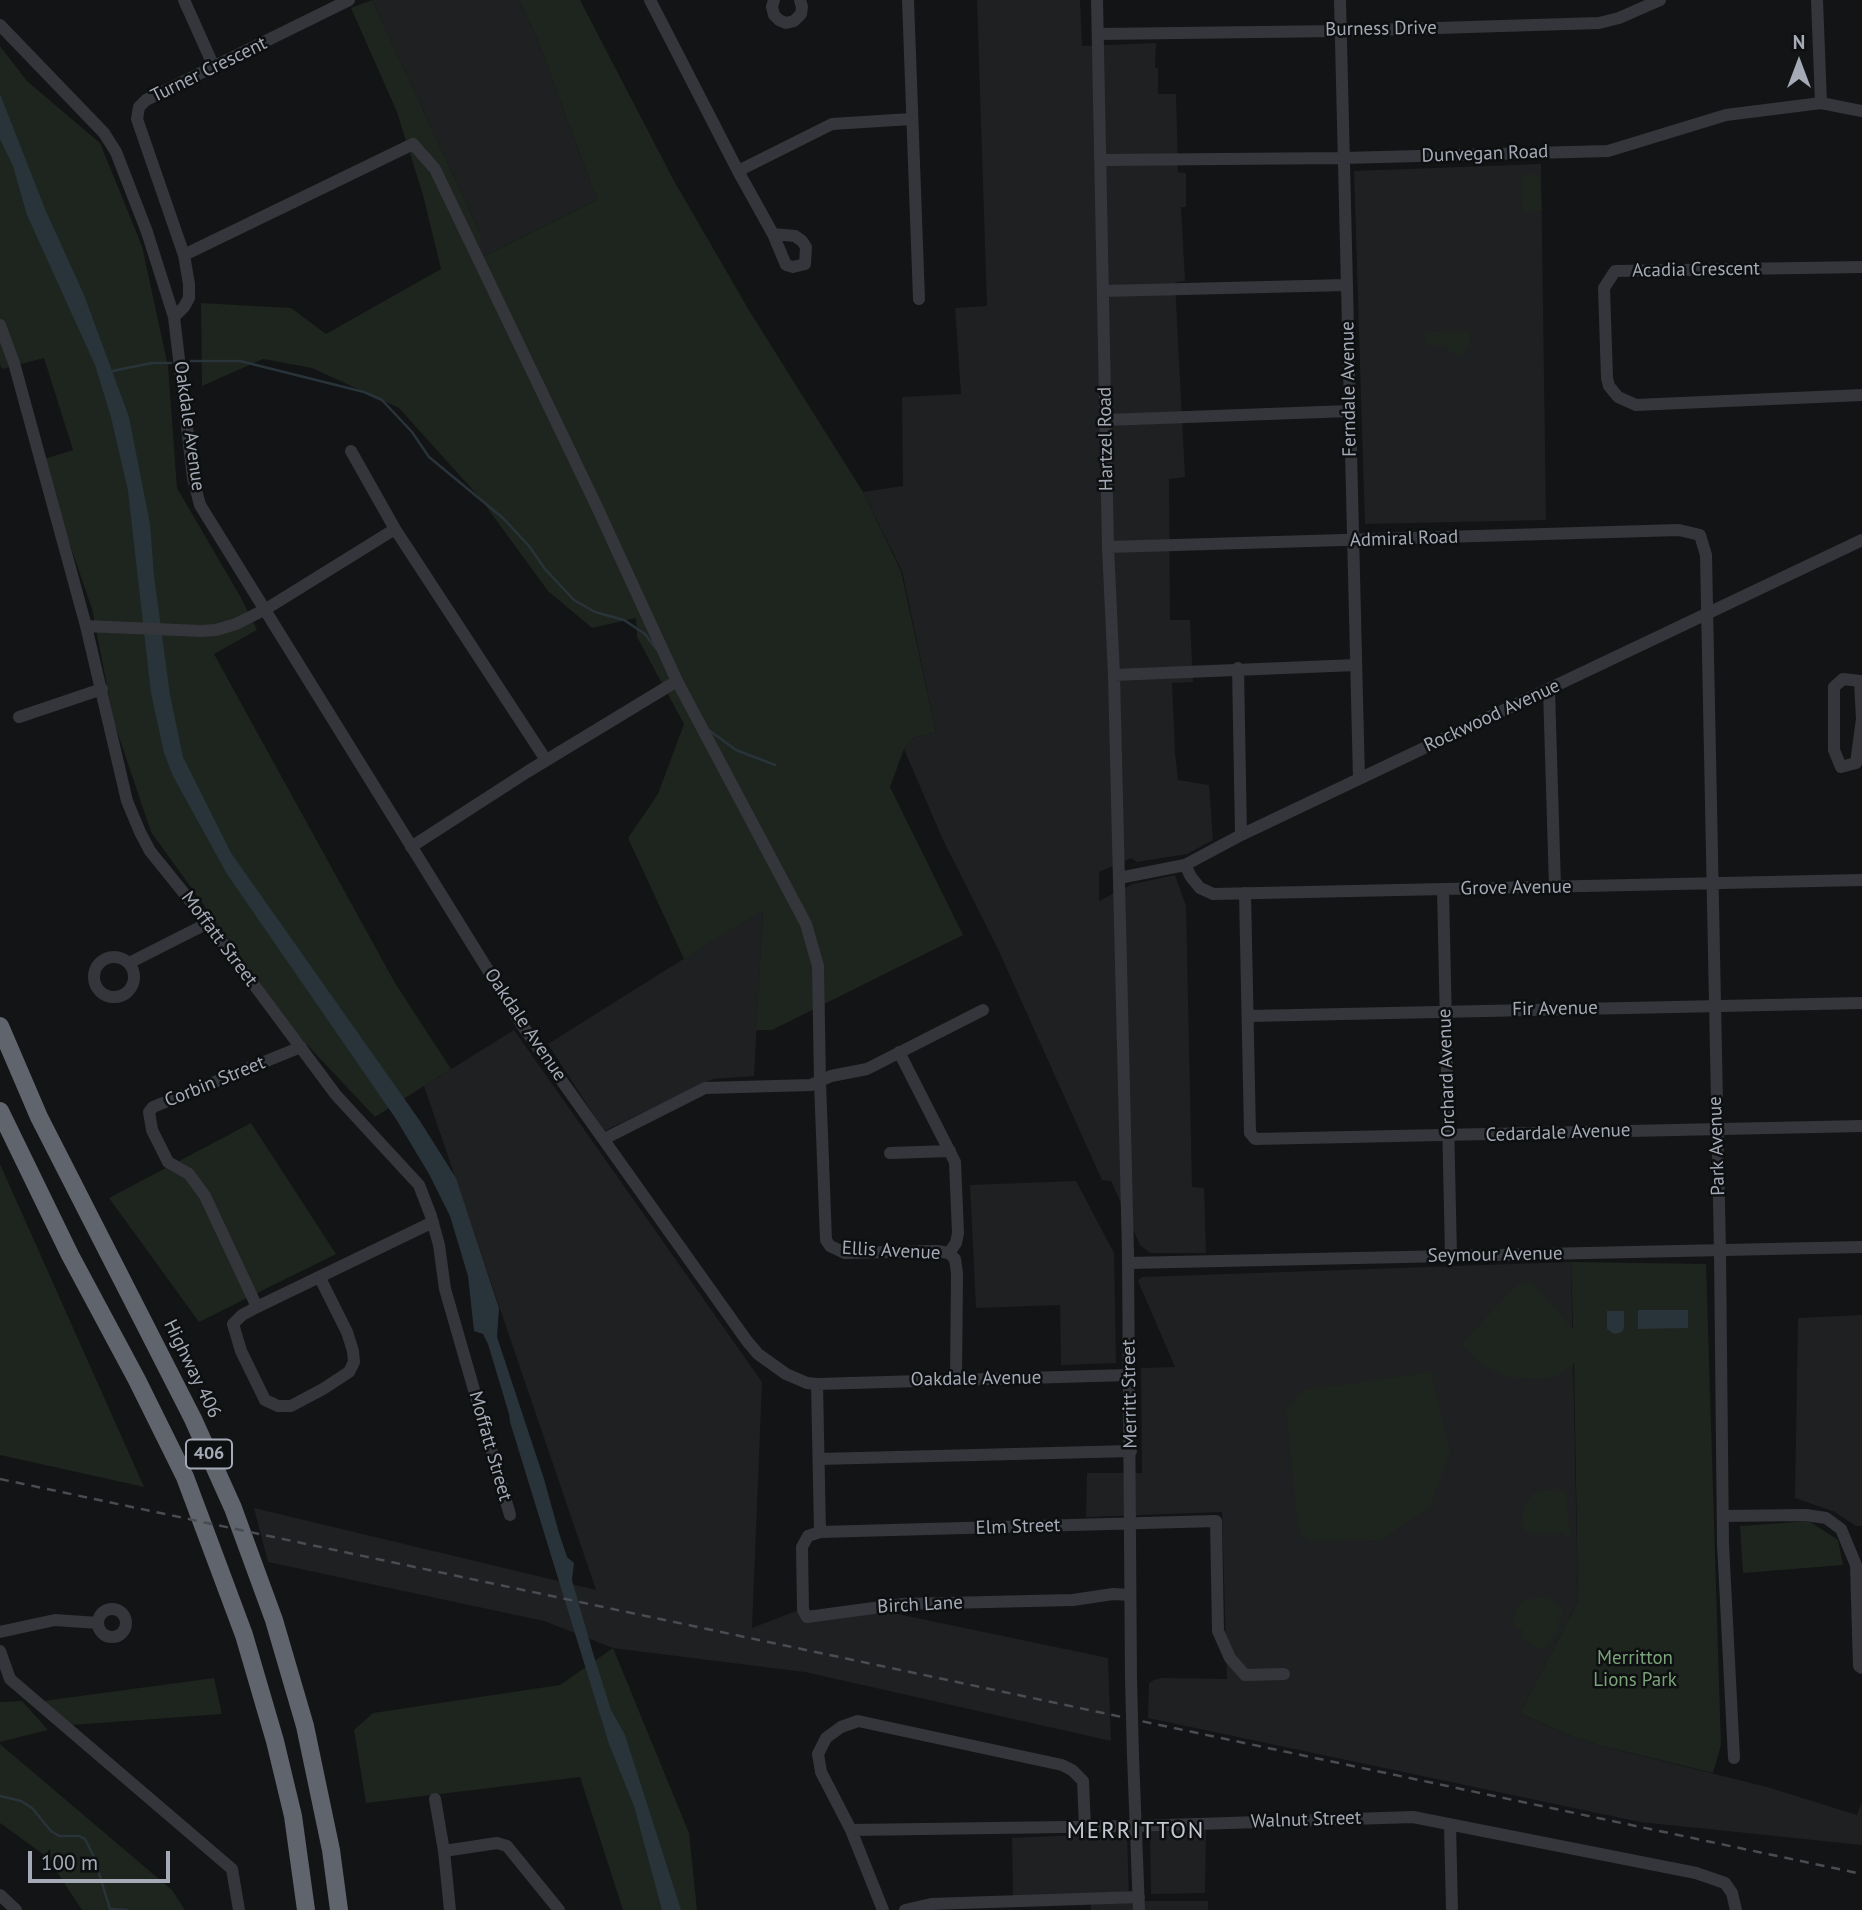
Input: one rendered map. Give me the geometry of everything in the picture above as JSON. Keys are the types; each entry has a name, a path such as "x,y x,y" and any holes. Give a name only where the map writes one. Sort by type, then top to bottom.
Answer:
{"highway":[{"name":"Highway 406","path":"0,1026 39,1117 171,1373 233,1508 274,1620 305,1726 331,1850 339,1910"},
{"name":"406","path":"0,1111 70,1255 185,1477 244,1635 275,1741 293,1816 306,1910"}],"street":[{"path":"184,0 214,67"},
{"name":"Turner Crescent","path":"174,317 190,298 184,255 137,119 139,107 146,100 349,0"},
{"path":"650,0 773,233"},
{"path":"774,0 774,15 786,23 801,15 800,0"},
{"path":"908,0 919,299"},
{"name":"Hartzel Road","path":"1097,0 1108,547 1119,878"},
{"name":"Ferndale Avenue","path":"1340,0 1359,779"},
{"name":"Burness Drive","path":"1098,34 1340,31 1599,23 1619,18 1660,0"},
{"path":"1816,0 1821,103"},
{"path":"0,25 104,133 116,152 147,232 174,317"},
{"name":"Dunvegan Road","path":"1102,160 1343,158 1608,151 1726,115 1821,103 1862,111"},
{"path":"738,170 832,124 911,119"},
{"path":"184,255 413,144 435,169 677,681 806,925 818,966 820,1082"},
{"name":"Acadia Crescent","path":"1862,267 1615,271 1604,288 1609,386 1618,397 1636,405 1862,395"},
{"path":"1104,291 1346,285"},
{"name":"Oakdale Avenue","path":"174,317 193,478 200,505 522,1025 758,1354 798,1380 817,1384 1129,1375"},
{"name":"Moffatt Street","path":"0,325 14,363 86,626 128,801 140,832 150,851 208,923 336,1095 419,1185 433,1222 445,1289 510,1515"},
{"path":"1106,420 1349,411"},
{"path":"351,451 395,529 546,760"},
{"path":"86,626 188,631 216,630 236,624 266,609 395,529"},
{"name":"Admiral Road","path":"1108,547 1679,530 1700,535"},
{"name":"Park Avenue","path":"1700,535 1706,555 1723,1516 1734,1758"},
{"name":"Rockwood Avenue","path":"1119,878 1185,865 1241,835 1862,540"},
{"path":"1114,675 1356,665"},
{"path":"1238,668 1241,835"},
{"path":"1843,679 1860,681 1862,719 1856,763 1841,767 1834,750 1834,687 1843,679"},
{"path":"411,847 546,760 677,681"},
{"path":"19,717 102,689"},
{"path":"1549,690 1555,887"},
{"name":"Grove Avenue","path":"1185,865 1200,888 1213,894 1862,880"},
{"name":"Merritt Street","path":"1119,878 1131,1451 1130,1679 1139,1904"},
{"name":"Orchard Avenue","path":"1443,890 1451,1256"},
{"path":"1245,893 1249,1016"},
{"path":"129,963 208,923"},
{"name":"Fir Avenue","path":"1249,1016 1862,1003"},
{"path":"604,1139 705,1088 811,1085 831,1076 867,1069 983,1010"},
{"name":"Cedardale Avenue","path":"1249,1016 1250,1133 1255,1139 1862,1126"},
{"name":"Corbin Street","path":"257,1307 205,1196 189,1174 168,1162 152,1130 149,1112 153,1107 301,1047"},
{"path":"899,1052 954,1162 958,1233 956,1243 949,1253"},
{"name":"Ellis Avenue","path":"820,1082 826,1240 830,1246 845,1252 949,1253 954,1259 957,1273 956,1379"},
{"path":"890,1153 950,1151"},
{"path":"320,1278 346,1332 354,1363 346,1374 291,1406 278,1406 265,1400 241,1351 233,1324 257,1307 433,1222"},
{"name":"Seymour Avenue","path":"1128,1263 1862,1247"},
{"path":"817,1384 820,1532"},
{"path":"819,1459 1131,1451"},
{"path":"1723,1516 1806,1515 1826,1518 1841,1529 1856,1565 1859,1666 1862,1668"},
{"name":"Elm Street","path":"820,1532 1216,1521 1218,1631 1230,1658 1245,1675 1284,1674"},
{"name":"Birch Lane","path":"820,1532 808,1536 803,1547 803,1611 807,1617 902,1604 1073,1600 1113,1594 1130,1595"},
{"path":"0,1632 55,1620 98,1623"},
{"path":"0,1651 10,1679 232,1869 239,1910"},
{"path":"883,1910 851,1830 821,1772 818,1754 826,1738 841,1727 858,1721 1062,1765 1083,1781 1084,1826"},
{"path":"435,1799 450,1910"},
{"name":"Walnut Street","path":"851,1830 1136,1826 1413,1817 1696,1873 1725,1883 1732,1893 1736,1910"},
{"path":"1450,1824 1452,1910"},
{"path":"444,1851 497,1843 507,1846 559,1910"},
{"path":"0,1895 16,1910"},
{"path":"905,1910 931,1904 1139,1904"}],"shaded area":[{"path":"372,0 519,0 537,38 597,200 480,258 480,233"},
{"path":"977,0 1080,0 1082,46 1156,43 1158,94 1176,94 1178,172 1186,173 1186,207 1181,207 1185,281 1175,282 1185,477 1169,479 1170,620 1190,620 1193,682 1172,683 1175,752 1178,780 1209,785 1213,840 1187,854 1137,862 1131,858 1099,872 1099,901 1133,884 1175,875 1186,906 1192,1187 1204,1188 1206,1253 1150,1253 1140,1245 1111,1181 1102,1180 997,947 943,840 904,749 913,738 936,732 902,571 863,492 903,486 902,397 961,394 955,308 987,306"},
{"path":"0,94 45,209 84,295 129,417 150,524 170,695 183,757 231,853 420,1121 456,1178 499,1308 497,1337 567,1557 574,1563 572,1580 593,1653 611,1710 625,1735 681,1910 662,1910 634,1806 609,1744 488,1344 483,1334 474,1331 468,1276 450,1216 396,1119 227,874 173,776 164,753 151,693 128,491 111,417 95,365 27,215 13,166 0,139"},
{"path":"1541,164 1546,520 1365,524 1354,171"},
{"path":"763,909 754,1076 713,1079 604,1131 548,1044"},
{"path":"514,1030 762,1382 752,1628 796,1611 893,1613 1108,1658 1111,1741 805,1672 613,1648 544,1621 268,1562 254,1508 596,1590 424,1086"},
{"path":"1076,1181 1114,1253 1116,1363 1061,1365 1060,1305 976,1308 970,1185"},
{"path":"1571,1262 1578,1601 1520,1713 1565,1734 1598,1745 1767,1787 1857,1815 1862,1802 1862,1845 1640,1822 1148,1718 1149,1683 1154,1680 1227,1679 1222,1512 1086,1517 1087,1473 1142,1473 1141,1368 1175,1367 1138,1281 1142,1277"},
{"path":"1638,1310 1688,1310 1688,1328 1638,1329"},
{"path":"1607,1311 1624,1311 1622,1332 1614,1334 1607,1329"},
{"path":"1862,1315 1862,1526 1856,1526 1835,1512 1795,1498 1798,1318"},
{"path":"1206,1830 1205,1893 1151,1894 1150,1832"},
{"path":"1127,1833 1129,1901 1208,1901 1208,1910 1091,1910 1091,1896 1013,1896 1012,1838"}],"green space":[{"path":"372,0 480,233 480,258 597,200 537,38 519,0 580,0 673,179 750,312 863,492 901,571 936,732 913,738 904,749 890,787 963,935 772,1030 756,1030 763,910 684,959 628,838 658,794 684,724 637,637 636,618 592,628 548,591 480,498 399,408 312,368 263,359 202,386 201,303 291,308 326,334 441,269 423,195 397,112 351,8"},
{"path":"0,46 27,81 100,143 142,246 168,366 177,488 257,630 214,654 395,983 451,1069 375,1117 296,1033 151,832 114,722 92,609 41,460 73,450 44,358 2,369 0,364"},
{"path":"1539,174 1542,211 1523,212 1521,175"},
{"path":"1469,331 1469,345 1461,356 1448,351 1447,346 1426,345 1425,332"},
{"path":"251,1123 336,1254 199,1322 109,1198"},
{"path":"0,1164 144,1487 0,1455"},
{"name":"Merritton Lions Park","path":"1571,1262 1706,1264 1721,1745 1713,1773 1598,1745 1565,1734 1520,1713 1578,1601 1574,1363 1555,1377 1507,1377 1483,1365 1461,1344 1518,1284 1532,1282 1573,1329"},
{"path":"1431,1372 1450,1453 1429,1508 1380,1540 1313,1541 1299,1534 1286,1411 1304,1390"},
{"path":"1546,1489 1566,1492 1572,1533 1568,1538 1560,1533 1526,1533 1522,1523 1524,1507 1532,1494"},
{"path":"1809,1521 1838,1540 1843,1565 1743,1573 1740,1526"},
{"path":"1535,1597 1549,1598 1564,1612 1557,1625 1561,1627 1546,1648 1540,1649 1520,1637 1523,1631 1512,1624 1516,1610 1523,1601"},
{"path":"613,1648 689,1833 697,1910 623,1910 580,1777 366,1803 354,1730 373,1713 560,1685"},
{"path":"214,1678 222,1714 72,1725 43,1701"},
{"path":"22,1701 48,1730 0,1742 0,1702"},
{"path":"0,1744 172,1890 185,1910 82,1910 47,1857 0,1823"}],"waterway":[{"path":"191,361 240,361 364,392 382,400 412,432 429,457 503,518 574,600 595,612 624,620 645,634 657,650"},
{"path":"112,371 152,363 171,363"},
{"path":"710,731 736,750 775,765"},
{"path":"0,1796 21,1801 32,1808 51,1831 59,1836 79,1836 85,1839 94,1857 110,1909 127,1910"}],"railway":[{"path":"0,1479 1862,1874"}],"district":[{"name":"MERRITTON","path":"1136,1831"}]}
